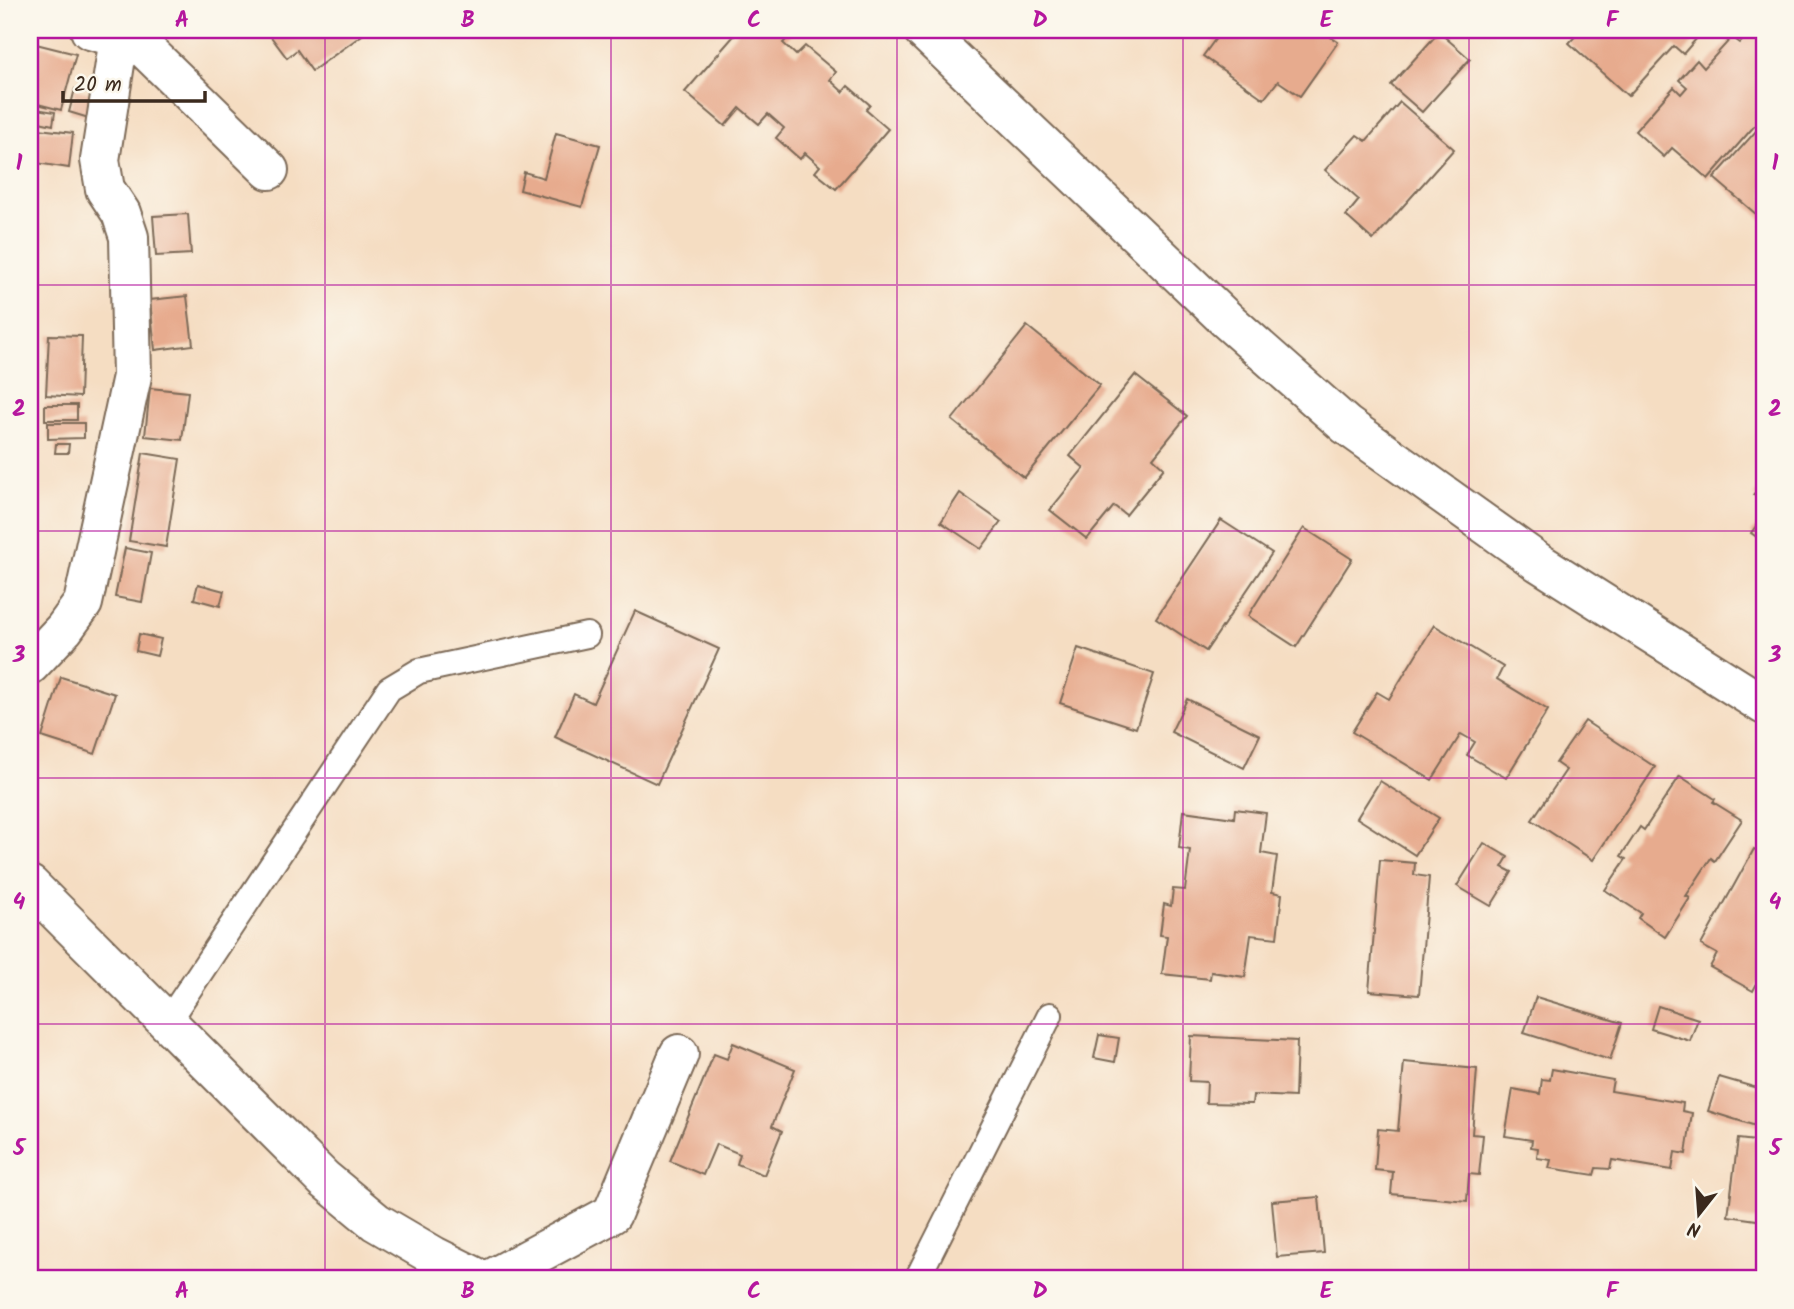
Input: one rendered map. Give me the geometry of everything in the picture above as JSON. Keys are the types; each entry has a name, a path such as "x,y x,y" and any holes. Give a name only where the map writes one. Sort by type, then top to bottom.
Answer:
{"street":[{"path":"923,30 1227,320 1346,425 1538,562 1764,705"},
{"path":"30,665 64,629 83,603 132,376 129,237 121,213 105,189 100,160 105,34 144,48 269,170"},
{"path":"30,885 324,1179 376,1222 480,1279"},
{"path":"491,1279 612,1214 679,1055"}],"lane":[{"path":"167,1021 389,689 419,671 587,635"},
{"path":"917,1279 1050,1016"}],"building":[{"path":"266,30 369,30 312,71 297,50 287,58"},
{"path":"739,30 795,30 783,43 796,55 805,46 836,72 830,80 843,92 848,86 870,105 866,110 888,129 836,189 815,172 820,166 805,153 800,159 776,138 784,128 768,114 759,124 740,108 725,126 685,92"},
{"path":"1222,30 1320,30 1338,42 1300,96 1278,81 1264,99 1203,56"},
{"path":"1581,30 1704,30 1683,54 1674,46 1628,96 1569,43"},
{"path":"1439,32 1470,59 1422,112 1391,85"},
{"path":"1751,32 1764,44 1764,115 1708,179 1672,148 1664,157 1635,131 1674,87 1681,94 1687,87 1679,80 1697,60 1704,68 1732,37 1740,43"},
{"path":"32,43 76,54 61,110 30,102"},
{"path":"75,89 99,95 92,119 69,112"},
{"path":"1400,102 1454,149 1373,240 1346,216 1359,200 1325,170 1357,135 1366,141"},
{"path":"30,108 55,112 53,125 30,120"},
{"path":"1764,122 1764,221 1714,178"},
{"path":"30,128 73,133 69,168 30,162"},
{"path":"556,133 600,145 582,207 520,190 524,172 544,178"},
{"path":"30,172 35,173 31,206 30,206"},
{"path":"188,214 191,254 156,256 153,216"},
{"path":"187,296 193,345 155,350 150,300"},
{"path":"1027,326 1100,385 1024,478 952,420"},
{"path":"49,335 82,336 80,397 46,395"},
{"path":"1135,375 1187,416 1153,458 1164,468 1126,515 1114,506 1087,539 1050,510 1084,468 1070,456"},
{"path":"150,388 188,392 182,440 145,436"},
{"path":"45,405 77,405 77,420 45,420"},
{"path":"48,423 84,423 84,438 48,439"},
{"path":"56,444 69,444 68,453 55,453"},
{"path":"143,453 180,459 166,547 129,541"},
{"path":"1764,481 1764,502 1754,495"},
{"path":"960,493 1001,522 981,549 941,522"},
{"path":"1764,515 1764,542 1751,533"},
{"path":"1221,520 1272,553 1206,651 1156,618"},
{"path":"1304,528 1352,559 1296,647 1248,616"},
{"path":"125,548 151,553 142,602 115,597"},
{"path":"198,584 224,591 220,606 194,599"},
{"path":"635,611 719,649 657,784 555,737 574,694 593,703"},
{"path":"1434,625 1503,667 1497,679 1548,710 1506,778 1467,755 1475,742 1461,734 1432,780 1352,732 1377,692 1389,699"},
{"path":"139,634 161,639 157,656 136,651"},
{"path":"1078,648 1154,674 1136,728 1060,703"},
{"path":"61,677 115,694 95,754 42,737"},
{"path":"1187,699 1260,735 1244,768 1171,732"},
{"path":"30,701 37,704 30,727"},
{"path":"1585,721 1655,767 1593,860 1532,820 1566,770 1556,763"},
{"path":"1680,776 1715,799 1713,802 1742,820 1715,861 1711,858 1686,896 1690,898 1665,937 1638,918 1641,913 1605,890 1626,859 1621,856 1640,827 1644,830"},
{"path":"1380,781 1439,818 1415,855 1357,818"},
{"path":"1235,809 1266,813 1261,853 1277,856 1272,892 1282,894 1277,938 1251,935 1245,977 1211,972 1210,979 1162,974 1167,936 1160,935 1164,904 1171,906 1173,889 1185,890 1190,850 1179,848 1183,811 1234,818"},
{"path":"1484,843 1508,857 1502,867 1512,872 1491,906 1457,886"},
{"path":"1754,849 1764,855 1764,970 1753,991 1710,967 1717,954 1701,945"},
{"path":"1380,860 1415,863 1414,875 1429,877 1419,995 1369,991"},
{"path":"1536,997 1622,1023 1610,1060 1524,1033"},
{"path":"1658,1006 1698,1019 1690,1041 1651,1029"},
{"path":"1099,1035 1119,1038 1115,1062 1094,1058"},
{"path":"1191,1036 1297,1041 1295,1097 1253,1095 1252,1104 1206,1103 1207,1082 1189,1081"},
{"path":"733,1043 795,1069 772,1126 782,1131 764,1175 737,1164 740,1154 716,1144 703,1175 670,1161 714,1054 727,1059"},
{"path":"1404,1062 1477,1069 1472,1134 1483,1135 1479,1175 1469,1174 1467,1201 1391,1194 1393,1172 1375,1170 1378,1129 1398,1131"},
{"path":"1552,1069 1613,1080 1611,1091 1683,1103 1682,1111 1692,1113 1686,1154 1675,1152 1672,1170 1612,1160 1610,1169 1596,1168 1594,1175 1549,1168 1551,1160 1537,1158 1538,1148 1531,1147 1532,1140 1505,1136 1513,1089 1540,1094 1542,1079 1550,1080"},
{"path":"1719,1077 1764,1090 1764,1110 1759,1127 1708,1111"},
{"path":"1738,1139 1764,1142 1764,1221 1728,1216"},
{"path":"1319,1197 1324,1253 1277,1257 1272,1201"}]}
